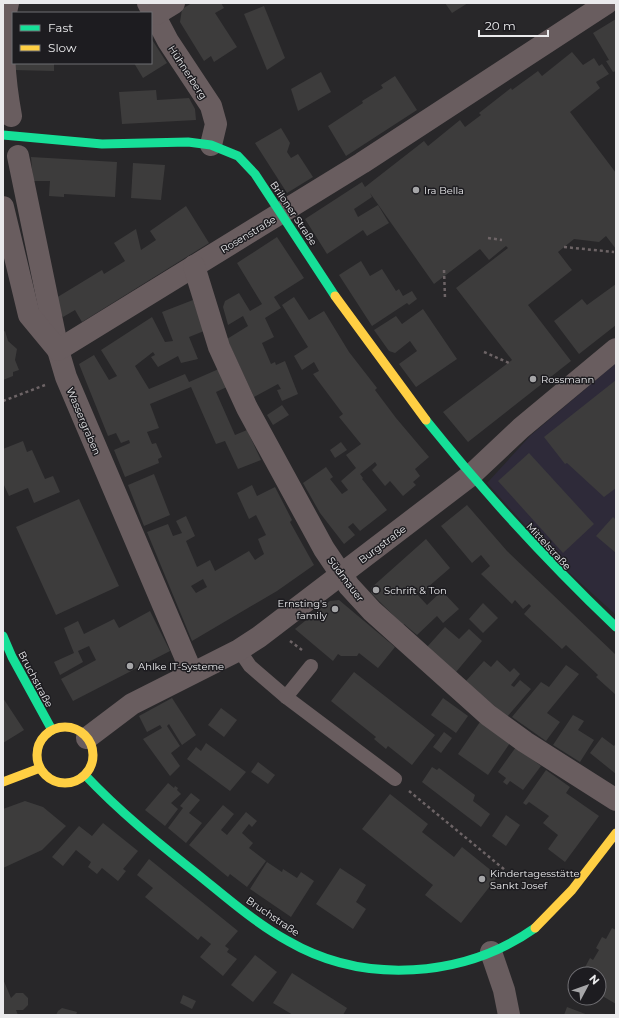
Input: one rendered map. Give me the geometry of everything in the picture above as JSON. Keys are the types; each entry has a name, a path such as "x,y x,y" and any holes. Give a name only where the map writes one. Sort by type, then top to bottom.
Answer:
{"main road":[{"name":"Briloner Straße","path":"7,125 102,144 188,142 211,145 238,156 255,174 378,358 470,476"},
{"name":"Mittelstraße","path":"470,476 556,571 616,627"},
{"name":"Bruchstraße","path":"3,636 12,657 52,730"},
{"path":"59,728 75,729 88,738 94,753 90,769 85,775 72,783 57,782 44,774 40,768 37,751 40,742 52,730 59,728"},
{"path":"3,782 40,768"},
{"name":"Bruchstraße","path":"85,775 138,828 252,917 290,942 323,957 372,968 408,969 454,964 491,952 521,938 554,910 577,886 616,833"}],"street":[{"path":"7,125 3,63 4,24 8,3"},
{"path":"152,9 174,3"},
{"name":"Rosenstraße","path":"58,350 281,214 607,3"},
{"name":"Hühnerberg","path":"152,9 168,42 210,106 216,124 211,145"},
{"name":"Wassergraben","path":"18,156 58,350 66,377 192,673"},
{"path":"3,207 29,315 58,350"},
{"name":"Südmauer","path":"194,266 219,347 247,408 324,549 341,576 372,611 488,715 531,746 616,800"},
{"name":"Burgstraße","path":"88,738 132,704 239,650 341,576 470,476 521,428 616,349"},
{"path":"491,952 504,990 509,1015"}],"lane":[{"path":"239,650 250,666 286,697 395,779"},
{"path":"286,697 311,666"}],"path":[{"path":"488,238 502,240"},
{"path":"564,247 614,252"},
{"path":"444,270 445,298"},
{"path":"484,352 509,363"},
{"path":"3,401 66,377"},
{"path":"395,779 505,870"}],"shaded area":[{"path":"616,363 616,615 563,567 487,483 531,435"}],"building":[{"path":"192,3 221,3 224,8 215,13 237,47 214,62 211,56 204,61 180,22 182,9"},
{"path":"445,3 468,3 452,13"},
{"path":"264,6 285,58 267,70 244,14"},
{"path":"616,19 616,71 613,72 606,61 609,60 593,33"},
{"path":"152,40 167,63 143,78 135,64 152,64"},
{"path":"572,52 583,65 594,58 599,66 602,64 609,74 596,82 600,88 570,112 616,173 616,249 606,236 599,242 574,239 558,252 572,270 528,305 571,361 468,442 443,412 512,360 456,288 508,248 506,246 489,260 480,249 434,284 370,193 372,197 354,209 358,217 378,205 389,223 367,236 363,230 327,254 305,219 362,182 365,187 424,141 428,146 460,120 465,127 481,115 479,113 511,88 512,90 538,71 542,76"},
{"path":"13,64 54,64 54,71 13,70"},
{"path":"321,72 331,92 298,111 291,89"},
{"path":"395,76 417,110 346,156 328,126 363,103 362,101 383,88 381,85"},
{"path":"156,90 157,100 189,98 195,109 196,120 122,124 119,92"},
{"path":"281,128 290,143 287,152 291,158 298,154 313,177 287,193 255,143"},
{"path":"31,157 117,162 115,197 64,194 64,197 49,196 50,181 33,181"},
{"path":"133,163 165,165 161,200 131,198"},
{"path":"186,206 209,243 82,322 75,310 63,317 58,310 56,298 102,270 104,274 125,261 114,243 136,229 141,250 156,240 150,231"},
{"path":"277,237 304,278 274,297 281,308 265,318 274,337 262,343 271,364 275,362 276,365 285,361 298,394 282,401 277,390 281,389 278,384 254,397 227,339 248,326 243,316 228,325 223,307 225,301 239,293 250,311 262,304 237,263"},
{"path":"361,261 370,276 382,269 396,291 399,289 403,296 412,291 417,299 409,305 407,303 372,326 339,275"},
{"path":"616,284 616,325 579,354 554,321 582,299 587,305"},
{"path":"294,297 309,320 324,311 349,352 377,388 375,390 396,418 429,457 415,469 420,476 413,482 416,485 403,496 390,481 385,486 372,470 377,465 375,462 360,474 363,478 362,479 387,510 360,531 353,523 348,527 355,535 344,544 320,513 303,483 326,467 333,477 330,479 342,494 348,490 341,481 356,468 346,455 361,444 339,417 343,414 313,374 319,371 314,362 302,370 294,356 308,347 282,305"},
{"path":"193,300 204,331 189,337 198,359 181,363 178,356 158,367 151,357 155,355 153,352 135,366 149,389 185,374 189,382 221,368 229,386 216,392 235,435 247,430 261,460 238,469 225,441 216,444 191,387 150,404 159,428 147,432 152,444 156,443 162,457 158,459 159,463 125,477 114,450 130,443 129,440 121,443 116,433 108,436 79,364 94,355 109,380 117,376 101,350 152,317 165,342 173,341 162,312"},
{"path":"423,309 457,359 416,387 399,364 417,351 410,341 395,353 389,351 374,330 396,316 402,324"},
{"path":"5,331 8,341 17,349 15,360 19,370 13,372 13,376 3,380 3,332"},
{"path":"616,380 616,488 604,497 567,463 565,464 544,437"},
{"path":"282,405 289,415 273,425 267,415"},
{"path":"23,441 27,452 32,450 45,479 53,476 60,492 34,503 28,488 9,496 3,483 3,449"},
{"path":"341,442 347,450 335,458 330,450"},
{"path":"529,453 594,524 563,553 498,481"},
{"path":"154,474 170,515 144,526 128,485"},
{"path":"252,485 257,496 275,487 292,520 290,522 314,565 277,591 192,641 147,532 168,524 173,536 182,533 176,521 186,516 195,536 186,541 197,567 210,560 215,571 249,551 255,560 264,554 258,539 266,535 256,515 249,519 237,493","holes":["203,579 207,587 196,593 191,586"]},
{"path":"79,499 119,586 56,615 16,527"},
{"path":"467,505 507,551 616,655 616,695 596,677 598,675 566,645 562,649 524,614 531,606 529,604 523,609 515,600 512,604 481,574 490,566 481,555 472,563 441,526"},
{"path":"613,517 616,520 616,553 596,536"},
{"path":"426,539 450,568 420,594 417,591 415,592 427,605 442,591 459,609 443,623 437,616 417,635 404,624 403,625 371,593 371,588"},
{"path":"339,600 395,647 378,668 359,653 357,656 341,656 338,654 333,661 295,629 330,601"},
{"path":"483,603 498,618 483,633 469,619"},
{"path":"150,611 170,651 73,701 61,679 96,660 89,646 78,651 83,662 60,675 54,662 74,653 64,628 78,621 84,634 114,619 119,628"},
{"path":"445,627 459,639 469,629 482,641 456,672 427,647"},
{"path":"497,660 510,672 514,668 520,674 511,685 514,687 520,680 531,689 507,717 466,681 484,661 491,667"},
{"path":"566,665 579,674 547,713 560,722 546,741 512,717 541,682 549,687"},
{"path":"354,672 435,735 412,765 388,746 386,749 374,739 376,737 331,701"},
{"path":"3,698 24,730 3,743"},
{"path":"172,698 196,735 182,745 169,724 167,726 180,746 171,753 180,766 170,776 143,739 162,728 160,725 147,732 139,716"},
{"path":"443,698 468,716 456,733 431,715"},
{"path":"221,708 237,720 224,737 208,725"},
{"path":"573,715 584,721 578,730 594,740 580,762 553,745"},
{"path":"480,722 510,743 488,775 458,754"},
{"path":"444,732 452,738 441,753 433,747"},
{"path":"602,737 614,746 616,743 616,774 590,753"},
{"path":"206,743 246,772 230,791 187,759 196,747 201,751"},
{"path":"516,747 541,766 523,790 510,781 507,785 503,782 506,778 498,772"},
{"path":"258,762 275,775 268,784 251,772"},
{"path":"432,767 437,770 439,768 475,795 473,801 490,814 481,827 422,782"},
{"path":"546,770 570,787 566,793 599,816 565,862 548,849 558,835 543,823 549,816 529,802 526,805 523,803"},
{"path":"168,783 174,788 175,786 178,788 177,790 181,794 171,803 178,809 165,826 145,810"},
{"path":"191,793 200,800 189,813 202,823 186,843 168,828 183,808 180,806"},
{"path":"390,794 428,824 422,832 454,857 462,847 498,876 461,923 425,895 433,885 362,829"},
{"path":"25,801 43,807 66,826 42,850 3,868 3,809"},
{"path":"223,805 234,814 221,830 227,835 246,812 257,821 252,827 249,824 242,833 253,843 249,848 266,861 247,887 230,874 228,877 189,845"},
{"path":"506,815 520,825 506,846 492,836"},
{"path":"103,823 138,851 123,869 126,871 118,881 102,868 97,874 88,867 91,862 76,850 63,866 52,857 79,826 92,836"},
{"path":"149,859 238,931 225,946 229,949 227,952 237,959 223,976 200,957 211,944 201,936 198,940 145,897 153,888 137,875"},
{"path":"267,862 282,872 283,869 297,878 301,872 314,881 291,917 250,889"},
{"path":"340,868 366,885 356,902 366,909 353,929 316,904"},
{"path":"612,928 616,930 616,1004 607,999 607,966 586,966 590,958 593,960 599,950 596,948 602,937 606,939"},
{"path":"255,955 277,972 253,1002 231,985"},
{"path":"292,973 347,1008 343,1015 293,1015 273,1003"},
{"path":"3,979 11,998 16,993 23,993 28,998 28,1005 23,1010 16,1010 18,1015 3,1015"},
{"path":"183,995 196,1001 192,1009 180,1003"},
{"path":"567,1007 588,1015 564,1015"},
{"path":"62,1008 77,1012 76,1015 56,1015"}],"traffic: fast":[{"path":"3,135 102,144 188,142 211,145 238,156 255,174 335,296"},
{"path":"426,420 494,501 616,627"},
{"path":"3,636 12,657 52,730"},
{"path":"85,775 139,826 241,909 276,934 318,955 349,965 381,969 413,970 446,966 477,957 507,945 535,928"}],"traffic: slow":[{"path":"335,296 426,420"},
{"path":"60,727 70,727 85,735 91,744 93,755 91,766 85,775 70,783 60,783 49,778 42,771 37,760 37,750 42,739 49,732 60,727"},
{"path":"3,782 40,768"},
{"path":"535,928 572,890 616,833"}],"place":[{"name":"Ira Bella","path":"416,190"},
{"name":"Rossmann","path":"533,379"},
{"name":"Schrift & Ton","path":"376,590"},
{"name":"Ernsting's family","path":"335,609"},
{"name":"Ahlke IT-Systeme","path":"130,666"},
{"name":"Kindertagesstätte Sankt Josef","path":"482,879"}]}
